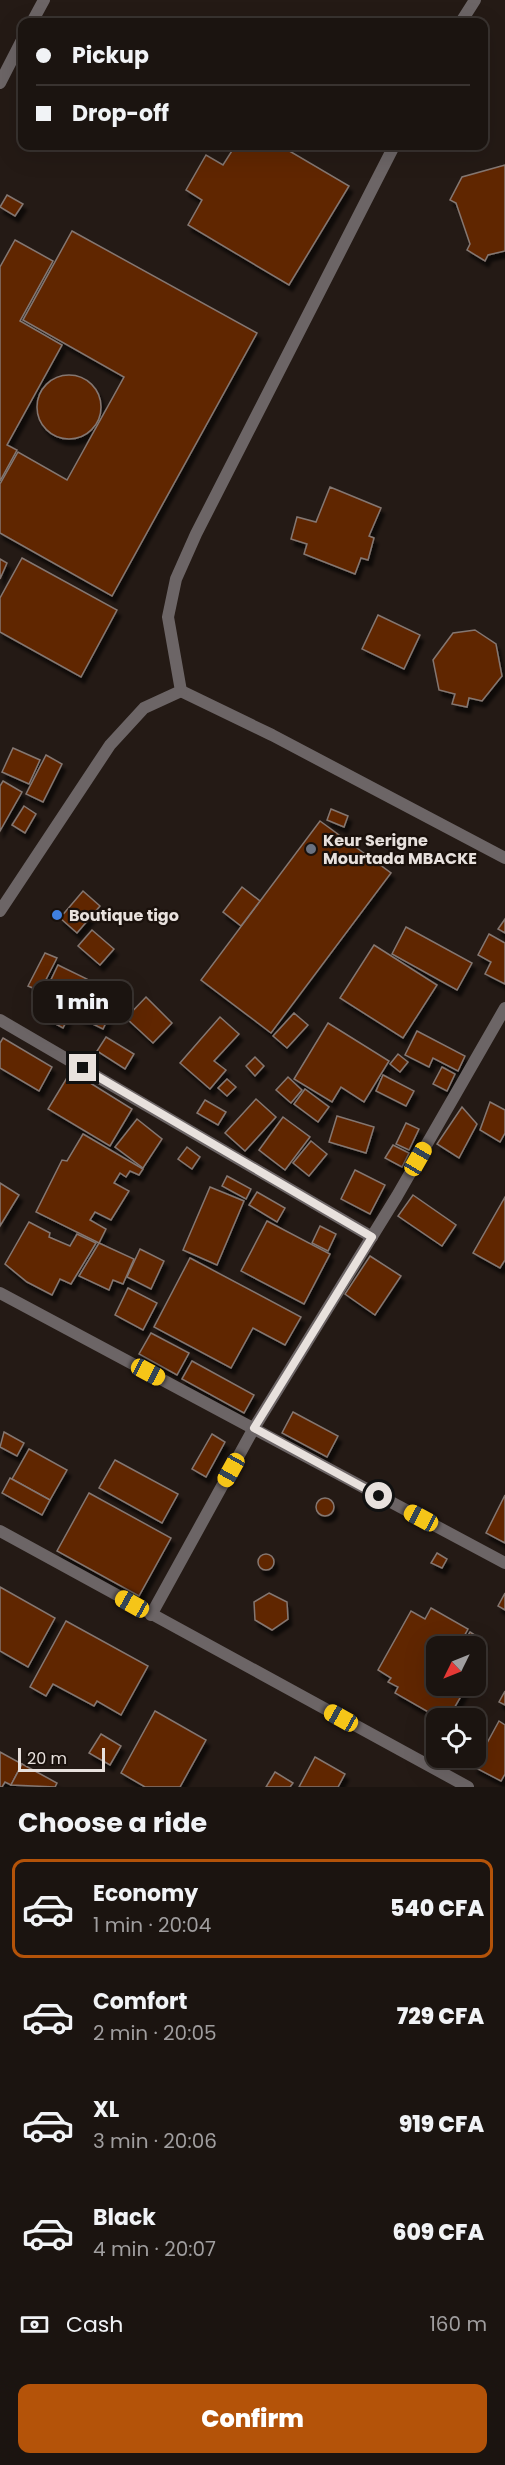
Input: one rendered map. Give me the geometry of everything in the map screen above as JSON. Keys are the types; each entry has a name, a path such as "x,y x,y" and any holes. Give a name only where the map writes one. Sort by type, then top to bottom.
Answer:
{"street":[{"path":"34,18 44,0"},
{"path":"464,18 476,0"},
{"path":"0,83 18,48"},
{"path":"181,691 168,616 176,579 202,523 392,150"},
{"path":"181,691 272,735 505,858"},
{"path":"0,910 110,744 144,708 181,691"},
{"path":"151,1615 254,1428 372,1237 505,1008"},
{"path":"0,1020 372,1237"},
{"path":"0,1293 505,1563"},
{"path":"0,1531 468,1787"}],"building":[{"path":"232,150 288,150 349,186 289,285 188,225 202,200 186,190 206,155 223,165"},
{"path":"505,165 505,251 488,255 485,261 467,250 470,244 456,203 450,200 462,177"},
{"path":"7,195 23,204 15,216 0,207"},
{"path":"72,231 257,333 112,596 0,533 0,484 18,452 67,480 124,377 23,320"},
{"path":"15,240 53,261 20,321 62,345 7,445 17,450 0,481 0,267"},
{"path":"69,375 81,377 92,384 99,395 101,407 99,419 92,430 81,437 69,439 57,437 46,430 39,419 37,407 39,395 46,384 57,377"},
{"path":"330,487 381,508 369,536 374,538 368,560 361,558 355,574 304,554 307,544 291,539 297,517 316,522"},
{"path":"22,558 117,610 81,677 0,632 0,598"},
{"path":"0,559 7,563 0,579"},
{"path":"378,615 420,635 404,669 362,649"},
{"path":"475,630 496,644 502,676 482,701 469,698 467,707 452,704 455,694 439,690 433,660 453,633"},
{"path":"13,748 40,760 29,784 2,772"},
{"path":"46,755 62,764 43,802 26,794"},
{"path":"3,781 22,792 0,831 0,786"},
{"path":"24,806 36,814 25,833 12,825"},
{"path":"331,809 348,816 344,827 327,820"},
{"path":"320,821 391,873 271,1033 201,980"},
{"path":"242,887 260,901 241,926 223,912"},
{"path":"83,891 100,906 77,933 60,918"},
{"path":"505,919 505,933 498,929"},
{"path":"406,927 472,963 457,990 392,954"},
{"path":"92,930 114,949 100,965 78,946"},
{"path":"489,934 505,943 505,984 485,974 491,962 478,955"},
{"path":"374,945 437,985 403,1038 340,998"},
{"path":"45,953 57,958 40,991 28,986"},
{"path":"58,965 87,979 63,1028 35,1013"},
{"path":"146,997 172,1023 153,1043 126,1018"},
{"path":"83,1003 109,1016 103,1029 76,1016"},
{"path":"294,1013 308,1025 287,1048 273,1036"},
{"path":"220,1017 239,1034 214,1061 226,1070 210,1089 180,1063"},
{"path":"328,1023 389,1061 364,1102 341,1087 332,1102 294,1079"},
{"path":"417,1031 465,1056 458,1071 433,1058 429,1067 405,1055"},
{"path":"106,1037 134,1054 125,1069 97,1051"},
{"path":"3,1038 52,1067 39,1091 0,1068 0,1043"},
{"path":"398,1054 408,1062 400,1072 390,1064"},
{"path":"255,1057 264,1066 255,1076 246,1066"},
{"path":"442,1067 455,1074 447,1091 433,1084"},
{"path":"71,1071 132,1109 110,1146 48,1109"},
{"path":"383,1075 414,1091 406,1106 376,1091"},
{"path":"288,1077 302,1090 291,1103 276,1090"},
{"path":"227,1079 236,1087 227,1096 218,1088"},
{"path":"305,1089 329,1107 318,1122 294,1104"},
{"path":"256,1099 276,1117 245,1151 225,1133"},
{"path":"205,1100 226,1112 218,1125 197,1113"},
{"path":"490,1102 505,1110 505,1133 500,1142 480,1130"},
{"path":"462,1107 477,1124 459,1158 437,1144"},
{"path":"337,1116 374,1127 366,1153 329,1142"},
{"path":"283,1117 310,1137 285,1170 259,1150"},
{"path":"137,1119 162,1139 143,1168 115,1147"},
{"path":"406,1123 419,1129 409,1150 396,1144"},
{"path":"83,1134 143,1169 139,1175 130,1171 126,1177 120,1173 114,1183 129,1191 111,1220 95,1212 90,1220 106,1229 99,1243 36,1212 62,1160 67,1161"},
{"path":"311,1141 327,1154 309,1176 293,1163"},
{"path":"393,1145 409,1153 402,1167 385,1158"},
{"path":"187,1147 200,1157 192,1169 178,1159"},
{"path":"355,1170 385,1185 370,1214 341,1199"},
{"path":"227,1176 251,1189 246,1199 222,1186"},
{"path":"0,1183 19,1195 0,1226"},
{"path":"210,1187 244,1201 217,1265 183,1250"},
{"path":"257,1192 285,1208 277,1222 249,1205"},
{"path":"413,1195 456,1225 442,1246 398,1216"},
{"path":"505,1197 505,1260 500,1268 473,1253"},
{"path":"267,1221 330,1254 304,1304 241,1271"},
{"path":"29,1222 50,1233 49,1237 70,1246 77,1234 96,1243 71,1284 60,1279 52,1295 27,1282 5,1264"},
{"path":"320,1226 336,1234 328,1251 312,1243"},
{"path":"99,1243 134,1259 123,1284 113,1280 109,1290 79,1276"},
{"path":"140,1249 164,1261 151,1289 127,1277"},
{"path":"370,1256 401,1276 375,1315 345,1294"},
{"path":"190,1258 301,1317 285,1345 253,1328 231,1368 154,1327"},
{"path":"128,1288 157,1303 143,1330 115,1315"},
{"path":"151,1333 189,1353 177,1375 139,1354"},
{"path":"192,1361 254,1395 244,1413 182,1379"},
{"path":"293,1412 338,1436 327,1457 282,1433"},
{"path":"4,1432 24,1443 17,1456 0,1447"},
{"path":"212,1434 225,1442 206,1477 192,1469"},
{"path":"29,1449 67,1470 50,1500 12,1479"},
{"path":"115,1460 178,1494 162,1523 99,1488"},
{"path":"10,1478 50,1500 42,1515 2,1493"},
{"path":"89,1493 171,1538 139,1596 57,1551"},
{"path":"505,1495 505,1543 486,1533"},
{"path":"325,1498 331,1501 334,1507 331,1513 325,1516 319,1513 316,1507 319,1501"},
{"path":"437,1553 447,1559 442,1568 431,1563"},
{"path":"266,1554 272,1556 274,1562 272,1568 266,1570 260,1568 258,1562 260,1556"},
{"path":"0,1587 55,1618 28,1667 0,1651"},
{"path":"269,1593 287,1602 288,1619 272,1630 255,1620 254,1602"},
{"path":"505,1593 505,1610 498,1606"},
{"path":"431,1608 468,1629 464,1636 426,1636 426,1696 461,1696 454,1708 426,1708 426,1711 395,1693 398,1687 388,1682 391,1678 378,1670 411,1611 425,1619"},
{"path":"66,1621 148,1666 121,1715 97,1701 94,1706 53,1684 46,1696 30,1687"},
{"path":"505,1691 505,1705 499,1702"},
{"path":"155,1711 206,1740 180,1787 145,1787 121,1773"},
{"path":"499,1721 505,1725 505,1774 501,1781 476,1768 486,1768 486,1745"},
{"path":"101,1734 121,1746 110,1765 89,1753"},
{"path":"0,1752 22,1764 11,1785 5,1782 2,1787 0,1787"},
{"path":"315,1757 345,1774 338,1787 299,1787"},
{"path":"22,1764 57,1783 55,1787 11,1785"},
{"path":"275,1772 293,1783 290,1787 266,1787"}],"place":[{"name":"Keur Serigne Mourtada MBACKE","path":"311,849"},
{"name":"Boutique tigo","path":"57,915"}],"route":[{"path":"83,1068 372,1237 254,1428 379,1496"}]}
